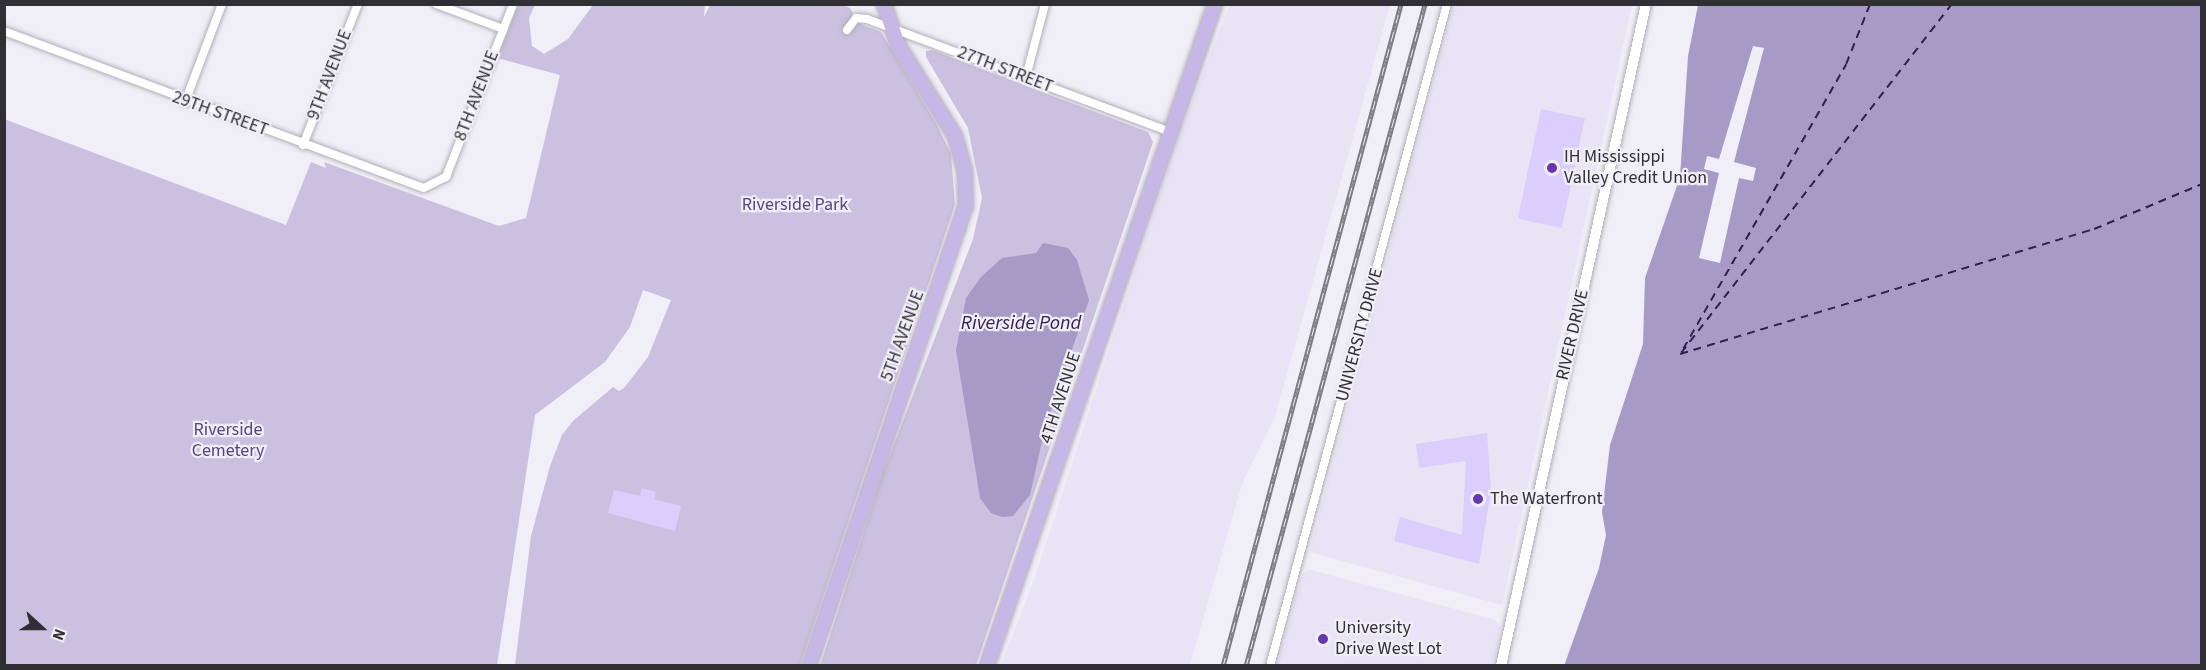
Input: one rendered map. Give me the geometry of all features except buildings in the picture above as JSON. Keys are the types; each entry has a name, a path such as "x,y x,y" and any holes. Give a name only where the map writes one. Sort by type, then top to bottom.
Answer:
{"main road":[{"name":"5TH AVENUE","path":"808,666 966,206 965,171 955,136 890,29 884,4"},
{"name":"4TH AVENUE","path":"987,666 1168,131 1215,4"}],"street":[{"path":"185,102 222,4"},
{"name":"9TH AVENUE","path":"303,145 358,4"},
{"path":"436,4 503,29"},
{"name":"8TH AVENUE","path":"437,184 450,168 513,4"},
{"path":"1026,77 1045,4"},
{"name":"UNIVERSITY DRIVE","path":"1270,666 1447,4"},
{"name":"RIVER DRIVE","path":"1501,666 1647,4"},
{"name":"27TH STREET","path":"847,30 861,17 1168,131"},
{"name":"29TH STREET","path":"4,31 185,102 414,185 437,184"}],"shaded area":[{"path":"1230,4 1390,5 1275,417 1242,484 1190,665 1001,665 1035,577 1181,130"},
{"path":"1454,5 1632,5 1502,605 1309,552"},
{"path":"1308,569 1496,620 1501,627 1493,665 1277,665 1302,575"}],"green space":[{"path":"840,4 850,8 858,23 881,32 936,123 951,154 955,205 800,665 515,665 531,536 550,466 562,435 573,421 613,387 619,391 624,388 648,357 671,300 643,290 630,327 605,362 535,415 497,665 5,665 4,119 286,225 311,162 326,168 324,162 499,226 526,218 560,75 497,58 518,5 535,5 529,18 532,46 544,54 568,39 593,5 705,5 704,17 710,5"},
{"path":"932,50 1148,132 1153,142 976,665 820,666 883,473 973,239 982,198 968,128 926,57 926,51"}],"water":[{"path":"1698,5 2201,5 2201,665 1564,666 1599,568 1606,535 1602,512 1610,445 1643,344 1645,278 1680,177 1688,56"},
{"name":"Riverside Pond","path":"1043,243 1068,248 1077,260 1089,300 1045,428 1030,495 1013,516 1002,517 991,513 980,498 956,350 966,298 981,277 1002,258 1036,253"}],"pier":[{"path":"1753,46 1764,48 1734,162 1756,168 1753,181 1739,178 1720,263 1699,258 1719,173 1704,169 1707,156 1719,159"}],"ferry route":[{"path":"1683,349 1846,64 1870,4"},
{"path":"1681,353 1952,4"},
{"path":"1680,354 2094,229 2202,184"}],"railway":[{"path":"1223,666 1401,4"},
{"path":"1246,666 1425,4"}],"place":[{"name":"IH Mississippi Valley Credit Union","path":"1552,168"},
{"name":"The Waterfront","path":"1478,499"},
{"name":"University Drive West Lot","path":"1323,639"}],"park label":[{"name":"Riverside Park","path":"795,205"},
{"name":"Riverside Cemetery","path":"228,441"}]}
